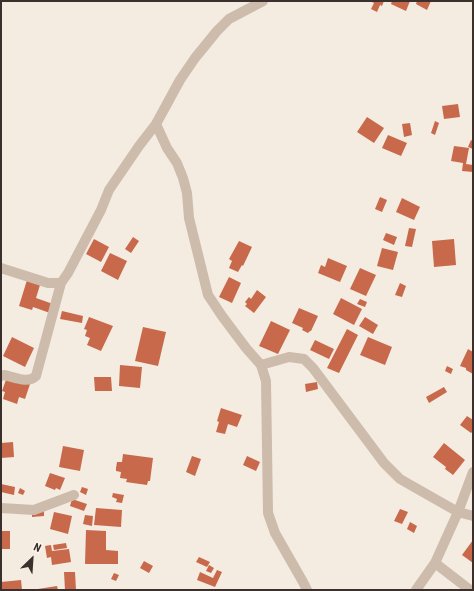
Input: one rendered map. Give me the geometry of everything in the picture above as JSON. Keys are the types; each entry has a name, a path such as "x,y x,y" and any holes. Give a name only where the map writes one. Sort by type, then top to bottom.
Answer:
{"street":[{"path":"1,376 4,375 27,380 36,376 61,283 68,273 101,210 109,190 156,124 180,80 195,58 217,31 229,19 263,1"},
{"path":"156,124 167,148 177,163 183,178 187,193 189,218 208,295 246,348 261,365 266,381 268,513 275,533 307,590"},
{"path":"1,268 48,283 61,283"},
{"path":"261,365 289,357 304,360 313,368 384,463 400,479 458,512 473,516"},
{"path":"416,590 435,563 458,512 473,472"},
{"path":"1,508 34,510 74,495"},
{"path":"435,563 470,590"}],"building":[{"path":"370,1 384,1 382,6 380,5 377,12 371,9 374,3"},
{"path":"392,1 410,1 406,11 391,4"},
{"path":"417,1 431,1 427,10 416,4"},
{"path":"458,104 460,117 444,119 442,106"},
{"path":"367,117 384,128 374,143 357,132"},
{"path":"435,121 439,123 435,135 431,133"},
{"path":"410,123 412,135 404,137 402,124"},
{"path":"388,135 407,143 401,156 382,148"},
{"path":"471,140 473,141 473,149 468,147"},
{"path":"454,146 469,148 466,164 473,165 473,172 462,171 463,163 451,161"},
{"path":"380,197 387,200 382,212 375,209"},
{"path":"402,198 420,207 414,220 396,212"},
{"path":"409,228 416,229 412,247 405,246"},
{"path":"386,233 397,237 394,245 383,240"},
{"path":"133,237 139,241 131,253 125,249"},
{"path":"94,239 109,247 101,262 86,254"},
{"path":"454,239 456,265 434,267 432,241"},
{"path":"239,241 252,247 243,266 242,265 238,272 229,268 232,261 229,259"},
{"path":"382,248 398,252 393,270 377,266"},
{"path":"110,253 127,261 118,280 101,271"},
{"path":"328,258 347,266 340,282 318,273 321,265 325,267"},
{"path":"360,268 376,275 366,296 350,289"},
{"path":"229,277 241,283 232,303 219,297"},
{"path":"27,280 40,285 36,298 53,304 50,313 33,307 32,310 19,306"},
{"path":"400,283 406,286 402,297 395,295"},
{"path":"257,290 266,297 254,313 245,306 247,304 245,302 249,297 251,299"},
{"path":"341,298 362,309 354,325 333,314"},
{"path":"360,299 367,302 365,307 357,304"},
{"path":"299,308 318,316 311,331 308,333 302,330 303,328 292,323"},
{"path":"62,311 83,316 82,323 60,319"},
{"path":"89,317 113,326 101,351 87,345 90,338 85,336 87,330 84,329"},
{"path":"365,317 378,325 373,334 359,326"},
{"path":"271,321 290,330 278,354 259,346"},
{"path":"143,327 166,332 158,366 135,361"},
{"path":"347,329 358,335 339,373 327,368"},
{"path":"12,337 34,348 25,367 3,356"},
{"path":"368,337 392,347 385,365 360,355"},
{"path":"315,340 334,349 329,359 310,350"},
{"path":"468,349 473,352 473,374 466,370 466,368 460,366"},
{"path":"120,365 142,367 140,388 119,386"},
{"path":"447,366 453,369 451,374 445,371"},
{"path":"7,377 30,384 25,399 19,397 17,404 3,399 5,392 2,391"},
{"path":"94,377 111,377 112,391 95,391"},
{"path":"317,382 318,389 306,392 305,384"},
{"path":"444,387 447,392 429,403 426,397"},
{"path":"221,408 242,415 237,427 228,424 225,434 216,432 219,422 217,421"},
{"path":"467,416 473,420 473,431 471,433 460,425"},
{"path":"13,442 14,457 1,458 1,443"},
{"path":"444,443 465,460 453,475 445,469 446,467 433,457"},
{"path":"63,446 84,450 80,471 59,467"},
{"path":"123,454 153,458 150,481 148,481 147,485 126,482 127,479 120,478 121,472 116,471 116,468 117,462 122,462"},
{"path":"192,456 201,459 195,476 186,472"},
{"path":"247,456 260,462 256,471 243,465"},
{"path":"50,473 65,478 60,490 56,488 55,490 45,486"},
{"path":"1,484 15,487 14,495 1,492"},
{"path":"82,487 88,489 86,495 80,492"},
{"path":"20,488 25,491 23,495 18,493"},
{"path":"113,493 124,495 122,503 116,502 117,499 112,497"},
{"path":"72,499 87,504 84,511 70,506"},
{"path":"96,508 122,510 121,527 94,525"},
{"path":"400,509 408,512 402,524 394,521"},
{"path":"44,510 44,516 32,517 32,511"},
{"path":"54,512 72,516 68,534 50,529"},
{"path":"85,515 93,516 92,526 83,524"},
{"path":"410,522 417,526 414,533 407,529"},
{"path":"86,530 106,531 106,550 118,551 118,564 85,564"},
{"path":"1,531 10,531 10,549 1,549"},
{"path":"473,540 473,563 462,555"},
{"path":"66,543 67,548 54,550 53,545"},
{"path":"51,545 52,551 69,549 71,562 52,565 51,557 47,558 45,546"},
{"path":"199,557 210,562 207,567 196,562"},
{"path":"144,561 153,566 149,573 140,568"},
{"path":"209,565 214,568 211,573 206,571"},
{"path":"217,570 222,572 215,587 197,580 200,572 213,578"},
{"path":"64,572 75,572 76,590 65,590"},
{"path":"114,573 119,575 116,581 111,579"},
{"path":"21,580 22,590 1,590 1,582"},
{"path":"57,586 58,590 38,590 38,589"}]}
